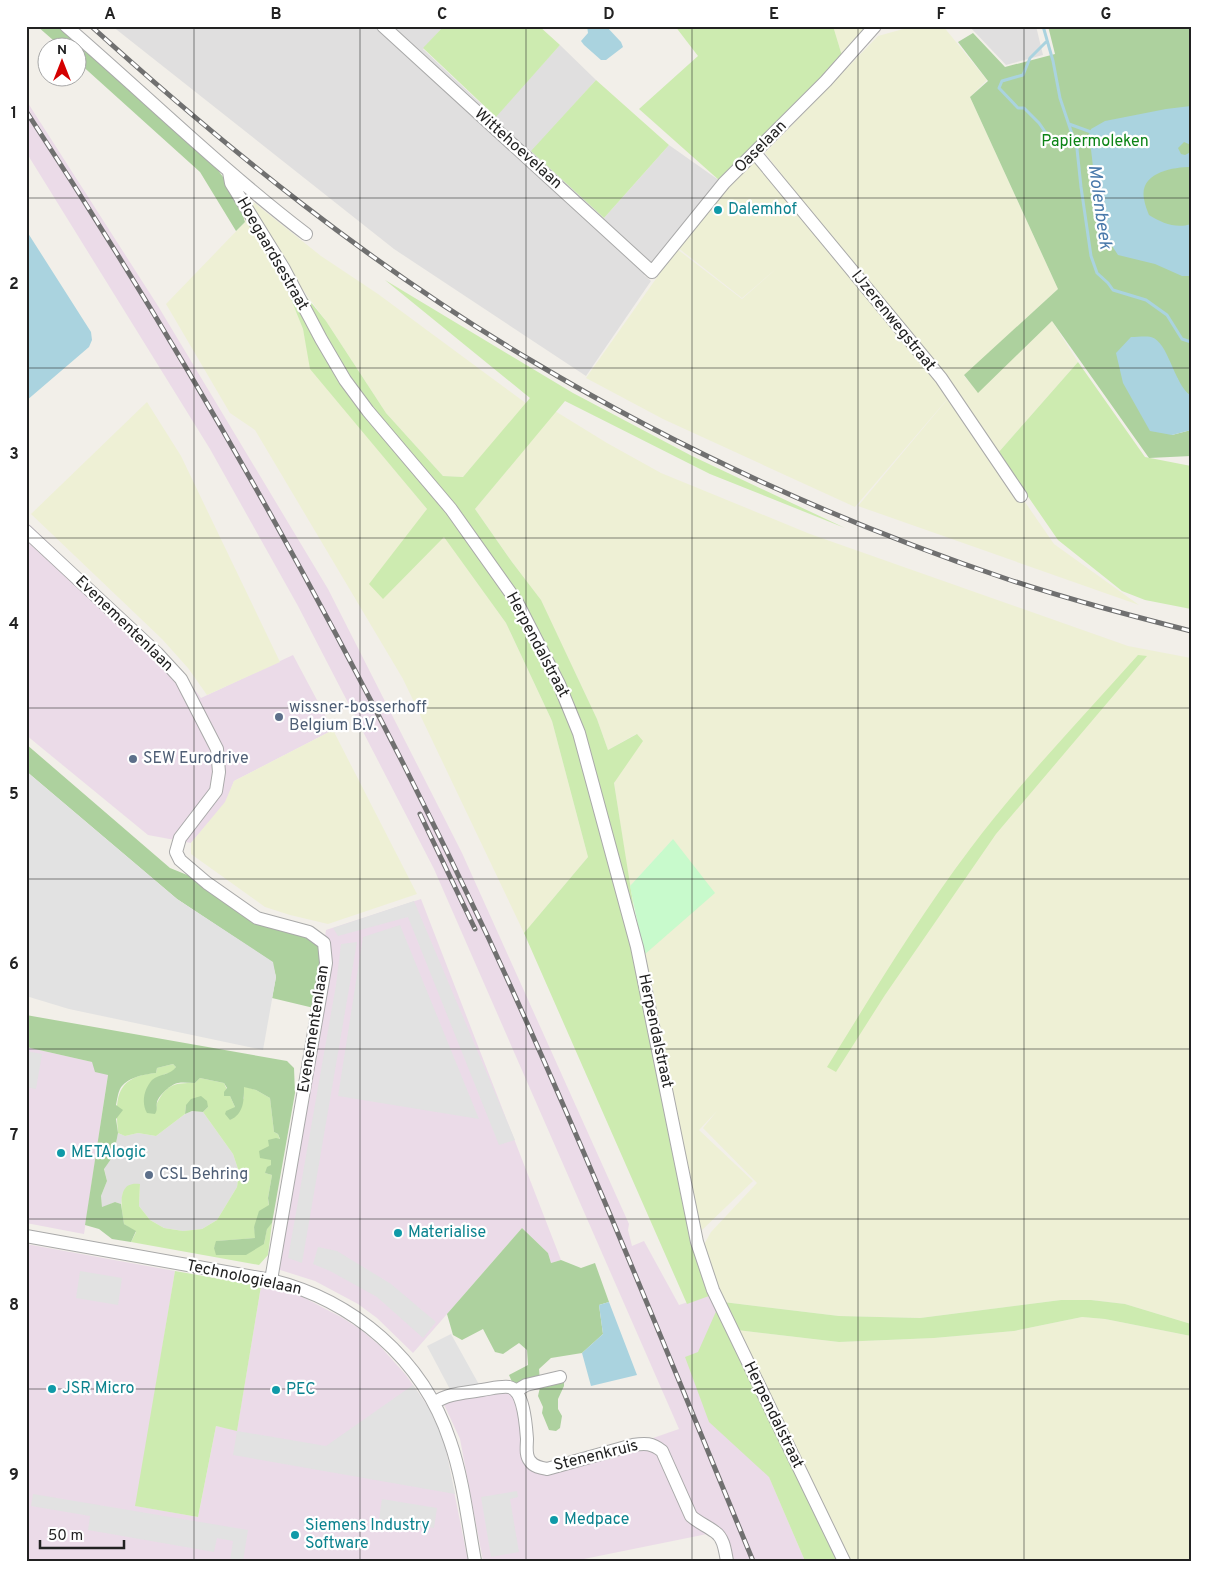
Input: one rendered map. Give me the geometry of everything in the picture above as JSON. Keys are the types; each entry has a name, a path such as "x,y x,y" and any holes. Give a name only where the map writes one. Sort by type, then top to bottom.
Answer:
{"street":[{"name":"Hoegaardsestraat","path":"66,26 142,92 229,172 231,183 284,269 320,339 345,380 368,411 451,509"},
{"name":"Wittehoevelaan","path":"383,26 652,272"},
{"name":"Oaselaan","path":"652,272 724,183 826,81 875,26"},
{"name":"IJzerenwegstraat","path":"756,153 940,378 1021,496"},
{"path":"229,172 306,234"},
{"name":"Herpendalstraat","path":"451,509 517,602 539,643 572,714 579,733 637,946 697,1242 713,1290 844,1561"},
{"name":"Evenementenlaan","path":"26,531 157,653 181,679 217,749 219,772 216,791 180,838 176,852 180,860 207,883 257,918 309,932 324,943 326,963 271,1280"},
{"name":"Technologielaan","path":"26,1236 271,1280 311,1293 353,1315 387,1342 405,1361 434,1403 450,1441 464,1500 475,1561"},
{"path":"434,1403 442,1398 453,1395 502,1387 511,1388 516,1391 526,1385 560,1377"},
{"name":"Stenenkruis","path":"516,1391 521,1400 527,1453 530,1461 536,1467 547,1469 633,1445 646,1443 654,1445 662,1451 692,1516 697,1522 719,1535 728,1561"}],"shaded area":[{"path":"112,26 444,26 423,49 495,117 560,45 596,80 532,151 604,218 669,145 720,181 644,275 651,281 586,376 394,249"},
{"path":"969,26 1036,26 1043,55 1006,65"},
{"path":"26,100 158,306 328,589 462,853 629,1224 628,1230 632,1246 644,1241 679,1305 709,1295 718,1308 768,1474 805,1561 735,1561 722,1531 574,1561 483,1561 460,1439 441,1398 511,1388 536,1467 633,1445 679,1429 434,869 298,606 210,449 26,152"},
{"path":"26,521 173,661 201,698 293,655 333,730 234,781 226,802 191,843 148,835 26,735"},
{"path":"26,771 177,899 273,962 276,977 263,1050 69,1009 26,996"},
{"path":"421,899 561,1260 551,1263 548,1253 522,1228 413,1353 377,1318 358,1304 315,1281 274,1268 326,930"},
{"path":"414,901 515,1140 499,1145 408,917 338,936 333,928"},
{"path":"400,925 479,1119 338,1096 363,937"},
{"path":"357,942 302,1263 288,1258 336,985 341,944"},
{"path":"26,1047 92,1062 108,1074 84,1234 26,1223"},
{"path":"26,1051 42,1054 36,1089 26,1087"},
{"path":"192,1111 203,1112 233,1154 239,1172 237,1187 217,1220 202,1229 183,1231 164,1228 150,1220 139,1206 140,1185 123,1192 121,1204 115,1202 102,1208 101,1196 107,1181 104,1168 109,1149 115,1148 118,1133 125,1136 138,1133 156,1136 185,1114"},
{"path":"26,1244 175,1271 136,1506 198,1517 216,1426 237,1430 261,1286 295,1293 341,1317 360,1329 379,1345 406,1375 428,1407 445,1446 468,1561 26,1561"},
{"path":"318,1247 337,1251 391,1284 436,1322 423,1338 377,1297 330,1271 313,1264"},
{"path":"80,1271 122,1278 118,1305 76,1298"},
{"path":"451,1334 482,1390 453,1395 427,1346"},
{"path":"413,1385 428,1407 438,1427 445,1446 455,1494 233,1455 237,1431 326,1446"},
{"path":"517,1491 518,1497 510,1499 519,1552 491,1557 481,1497"},
{"path":"33,1494 248,1530 243,1561 230,1561 233,1541 217,1538 214,1552 88,1530 90,1516 31,1506"},
{"path":"382,1499 437,1508 434,1528 379,1519"}],"green space":[{"path":"37,26 60,26 74,38 51,38"},
{"path":"444,26 539,26 560,45 496,117 423,48"},
{"path":"675,26 833,26 843,59 720,181 639,109 698,56"},
{"path":"833,26 873,26 843,59"},
{"path":"914,26 943,26 987,80 970,97 1058,289 964,376 978,392 1052,321 1078,362 998,453 955,390 855,507 663,419 586,378 677,249 742,299 777,268 742,298 677,247 726,185 756,155 828,234 765,153 878,36"},
{"name":"Papiermoleken","path":"1048,26 1191,26 1191,396 1183,391 1177,378 1172,435 1191,430 1191,456 1149,458 1052,321 978,393 964,375 1058,289 970,97 988,81 958,42 973,33 1005,67 1055,54"},
{"path":"88,50 137,92 215,166 237,196 245,222 236,231 200,172 88,71"},
{"path":"596,80 669,145 604,218 531,151"},
{"path":"242,193 321,256 378,294 527,404 463,477 443,476 386,413 326,321 269,244 303,329 311,369 427,509 383,598 444,536 506,623 552,721 588,857 524,933 403,679 255,430 230,413 166,304 245,222"},
{"path":"268,242 284,269 326,321 386,413 443,476 463,477 530,398 385,280 573,393 692,456 845,528 710,474 565,401 475,509 541,600 597,719 608,750 637,734 643,741 614,783 634,909 709,1296 687,1304 524,933 588,857 552,721 506,623 444,537 383,599 369,584 427,509 310,369 303,329"},
{"path":"1078,362 1145,457 1191,466 1191,609 1145,600 1122,591 1058,540 998,453"},
{"path":"951,395 1054,544 1139,605 858,506"},
{"path":"147,402 181,456 280,662 207,695 188,668 162,639 31,514"},
{"path":"555,411 661,473 810,534 1128,646 1191,658 1191,1324 1125,1304 1091,1300 1061,1300 920,1318 839,1316 723,1302 702,1248 711,1232 757,1183 703,1128 717,1111 699,1130 753,1181 701,1231 644,955 673,839 630,886 614,783 636,734 608,750 597,719 540,599 475,509"},
{"path":"1138,655 1147,656 996,834 885,995 836,1072 827,1067 914,929 970,849 1031,775"},
{"path":"333,730 417,894 328,924 265,907 191,854 191,843 225,802 234,781"},
{"path":"26,744 170,868 207,883 257,918 324,943 318,1009 272,998 276,977 272,962 177,899 26,771"},
{"path":"673,839 715,893 644,955 630,886"},
{"path":"26,1015 287,1061 294,1068 295,1093 272,1223 267,1229 264,1244 246,1255 216,1255 214,1248 216,1241 255,1238 254,1227 259,1211 269,1205 268,1198 272,1175 265,1173 267,1167 271,1165 271,1160 260,1158 259,1151 269,1146 268,1140 280,1139 278,1134 274,1132 270,1098 256,1090 244,1087 241,1110 230,1120 225,1114 226,1111 235,1107 230,1096 224,1096 227,1088 224,1083 200,1078 195,1083 172,1085 158,1099 155,1114 147,1113 144,1105 144,1096 147,1088 155,1078 174,1070 176,1067 173,1064 157,1068 156,1073 131,1079 123,1085 118,1095 116,1105 123,1110 116,1119 118,1133 115,1148 109,1149 111,1159 104,1169 107,1181 101,1196 102,1207 115,1202 121,1204 124,1224 136,1231 131,1242 112,1239 99,1229 85,1225 108,1075 95,1072 92,1062 26,1047"},
{"path":"173,1064 176,1067 173,1072 153,1080 157,1111 157,1103 168,1088 176,1084 195,1083 200,1078 224,1083 235,1107 230,1120 244,1098 243,1086 256,1090 270,1098 274,1132 278,1134 280,1140 278,1140 271,1165 265,1173 272,1175 268,1198 269,1206 254,1227 256,1238 217,1241 214,1248 264,1244 267,1228 272,1223 268,1255 259,1265 131,1242 136,1232 124,1224 122,1197 123,1191 132,1184 140,1184 139,1206 150,1220 164,1228 183,1231 202,1229 217,1220 237,1187 239,1172 233,1154 203,1112 208,1107 186,1105 185,1114 156,1136 138,1133 125,1136 118,1133 118,1100 120,1091 125,1084 142,1075 156,1073 157,1068"},
{"path":"201,1096 207,1101 208,1107 203,1112 192,1111 185,1114 186,1105 191,1099"},
{"path":"522,1228 548,1253 551,1263 561,1260 581,1268 595,1263 609,1302 599,1305 603,1334 582,1353 551,1358 539,1369 540,1381 516,1391 509,1375 528,1365 527,1350 519,1343 503,1354 495,1352 483,1329 462,1340 453,1335 447,1314"},
{"path":"175,1271 261,1286 237,1431 216,1426 198,1517 135,1506"},
{"path":"1061,1300 1091,1300 1125,1304 1191,1324 1191,1336 1105,1319 1082,1317 1014,1331 934,1338 839,1342 737,1330 723,1302 839,1316 920,1318"},
{"path":"718,1307 840,1561 805,1561 769,1477 709,1422 685,1357 698,1352"},
{"path":"1082,1317 1105,1319 1191,1336 1191,1561 849,1561 737,1330 839,1342 934,1338 1014,1331"},
{"path":"559,1378 564,1382 564,1386 558,1399 558,1409 562,1416 560,1428 556,1431 549,1430 538,1396 541,1383"}],"water":[{"path":"587,26 606,26 621,42 623,47 606,60 601,60 581,41 588,33"},
{"path":"1191,106 1191,145 1184,142 1178,148 1181,154 1185,155 1191,152 1191,167 1175,168 1158,173 1147,183 1144,190 1144,201 1149,215 1169,224 1180,226 1191,224 1191,276 1182,276 1155,264 1118,255 1110,242 1100,213 1089,135 1091,129 1105,121"},
{"path":"26,230 91,332 92,340 89,347 26,401"},
{"path":"1131,337 1151,337 1162,346 1180,382 1191,396 1191,430 1172,435 1150,431 1123,383 1116,353"},
{"path":"609,1302 637,1375 591,1386 582,1353 603,1334 599,1305"}],"waterway":[{"name":"Molenbeek","path":"1043,26 1053,61 1060,98 1077,149 1091,256 1097,273 1113,290 1146,300 1167,315 1182,339 1191,342"},
{"path":"1046,42 1030,58 1023,75 1002,81 999,88 1018,108 1024,108 1039,123 1048,136 1064,138 1074,144"},
{"path":"1069,124 1091,132"}],"railway":[{"path":"91,26 195,117 303,205 415,286 473,325 589,394 704,455 823,509 884,534 1007,579 1191,631"},
{"path":"26,111 152,311 213,413 328,620 383,724 488,937 523,1014 624,1248 753,1561"},
{"path":"420,814 475,929"}],"place":[{"name":"Dalemhof","path":"718,210"},
{"name":"wissner-bosserhoff Belgium B.V.","path":"279,717"},
{"name":"SEW Eurodrive","path":"133,759"},
{"name":"METAlogic","path":"61,1153"},
{"name":"CSL Behring","path":"149,1175"},
{"name":"Materialise","path":"398,1233"},
{"name":"JSR Micro","path":"52,1389"},
{"name":"PEC","path":"276,1390"},
{"name":"Medpace","path":"554,1520"},
{"name":"Siemens Industry Software","path":"295,1535"}]}
